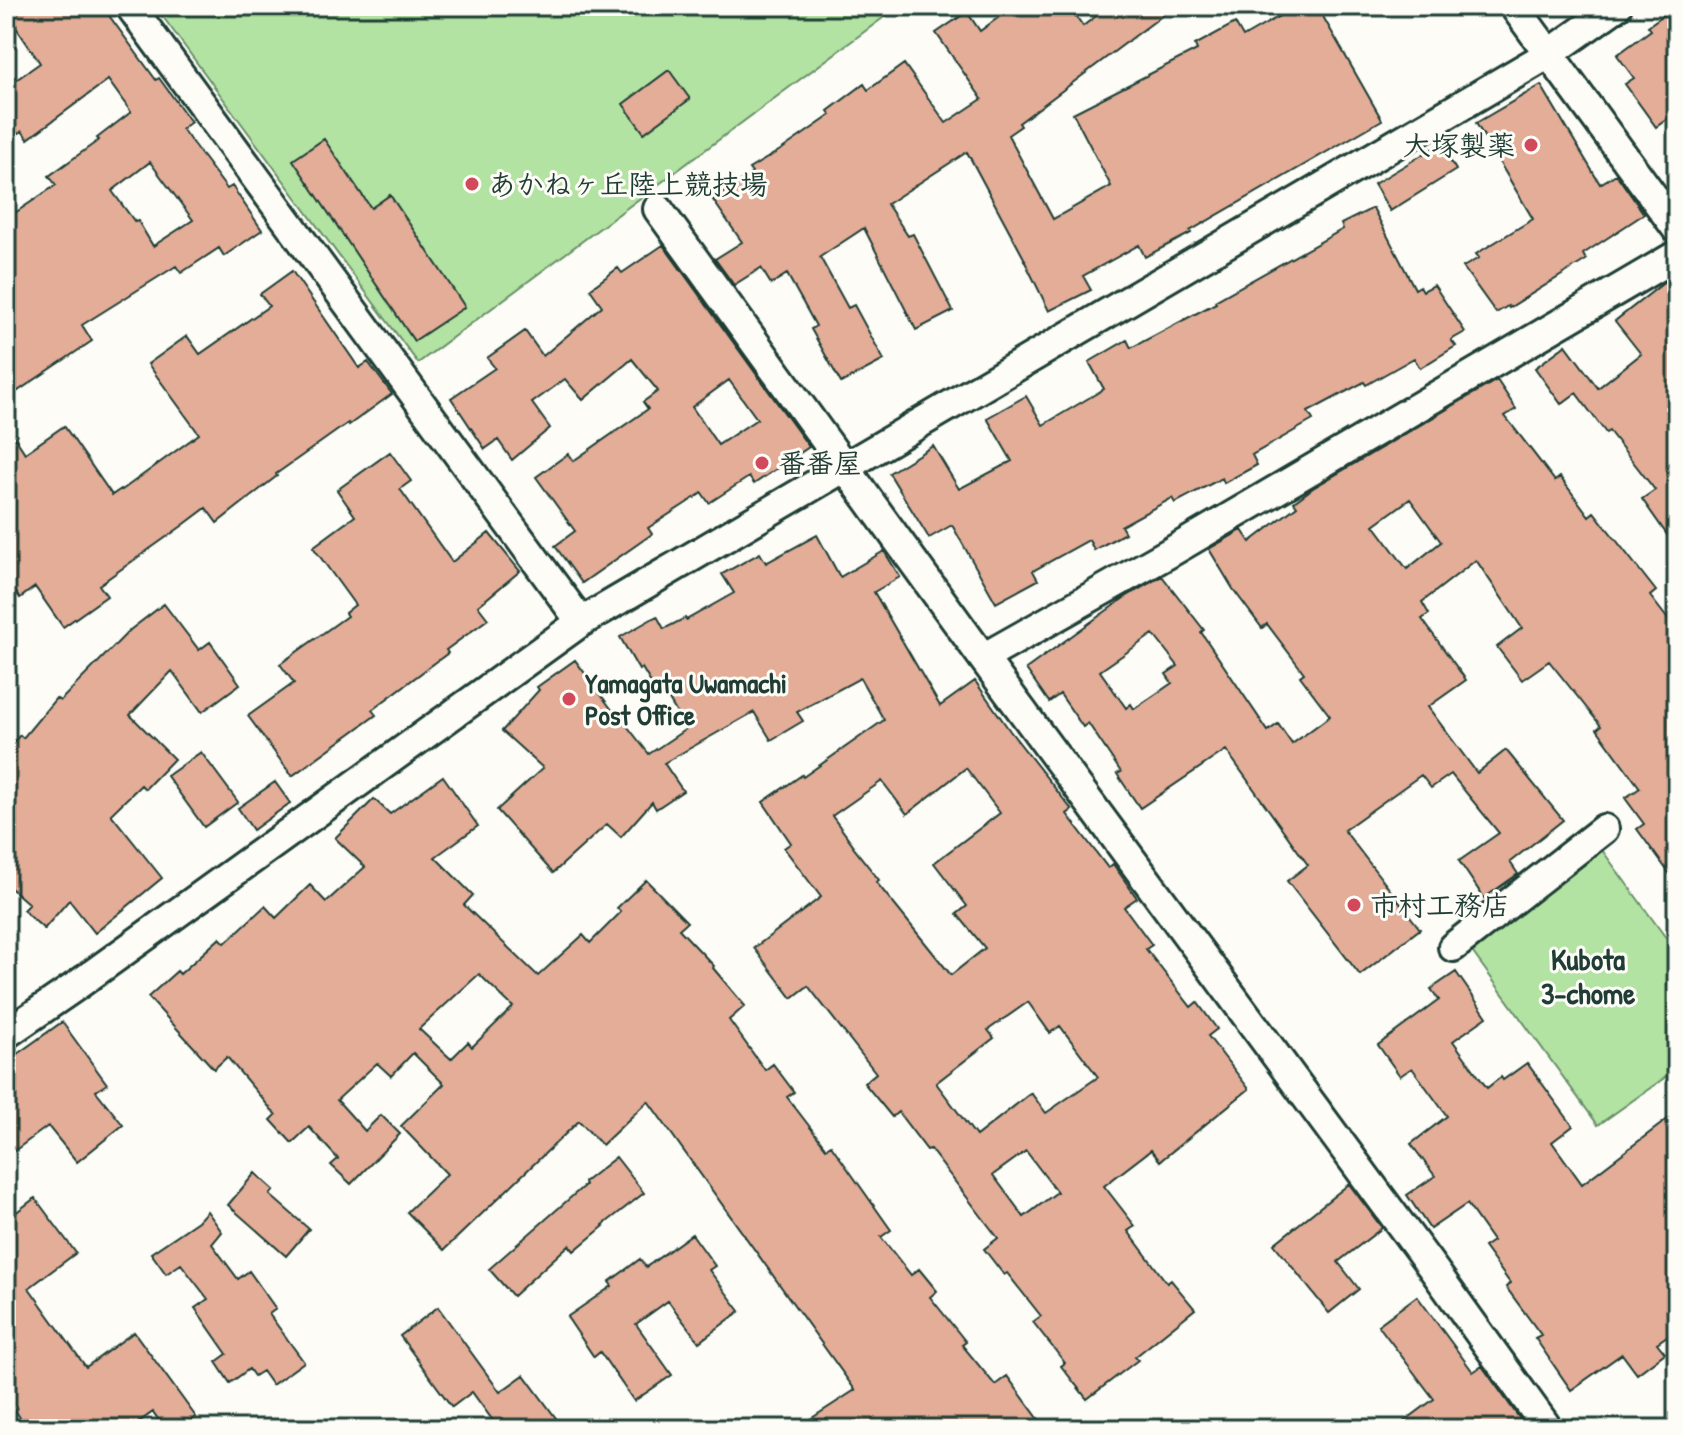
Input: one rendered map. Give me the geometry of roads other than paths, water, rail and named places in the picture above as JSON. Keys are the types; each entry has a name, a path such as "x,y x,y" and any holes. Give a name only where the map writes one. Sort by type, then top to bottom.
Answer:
{"street":[{"path":"130,6 581,622"},
{"path":"1514,6 1677,229"},
{"path":"6,1034 581,622 1549,54 1617,6"},
{"path":"658,209 1548,1429"},
{"path":"983,658 1169,553 1677,255"},
{"path":"1453,947 1604,829"}],"place":[{"name":"大塚製薬","path":"1531,145"},
{"name":"あかねヶ丘陸上競技場","path":"472,184"},
{"name":"番番屋","path":"762,463"},
{"name":"Yamagata Uwamachi Post Office","path":"569,699"},
{"name":"市村工務店","path":"1354,905"}],"district":[{"name":"Kubota 3-chome","path":"1588,976"}]}
